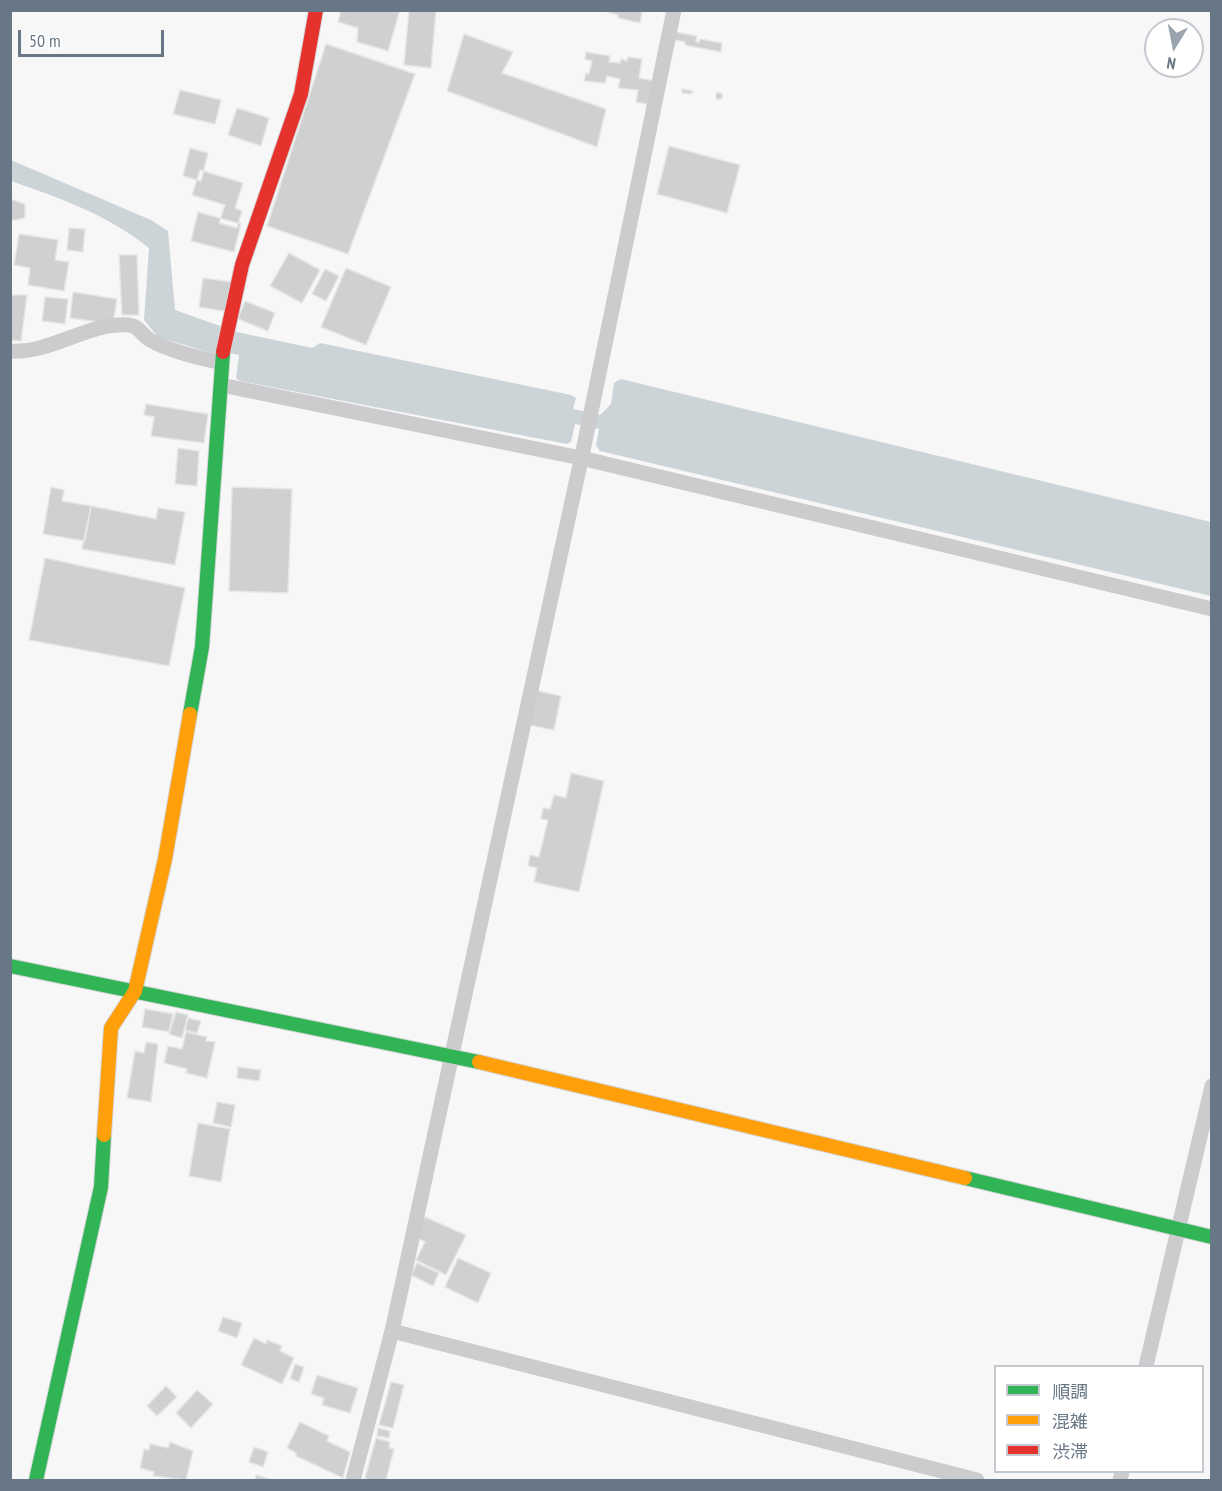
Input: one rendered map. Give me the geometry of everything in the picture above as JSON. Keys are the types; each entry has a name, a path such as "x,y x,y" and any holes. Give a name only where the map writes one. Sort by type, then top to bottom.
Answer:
{"street":[{"path":"36,1480 101,1187 111,1028 135,991 165,859 202,647 221,363 242,264 301,94 316,10"},
{"path":"353,1480 392,1331 582,452 674,10"},
{"path":"10,351 30,351 113,326 130,325 138,327 148,339 159,344 221,363"},
{"path":"221,386 582,452 1212,609"},
{"path":"10,966 452,1056 1212,1237"},
{"path":"1146,1365 1212,1086"},
{"path":"392,1331 977,1480"}],"shaded area":[{"path":"11,160 151,220 168,231 175,310 237,332 312,348 320,343 571,395 576,398 573,409 600,415 611,404 614,383 621,379 1211,522 1211,596 600,451 596,445 599,429 575,424 571,442 567,444 240,381 236,378 239,355 220,351 218,355 158,337 144,320 149,248 100,217 11,181"}],"building":[{"path":"341,10 400,10 388,51 357,42 358,28 338,22"},
{"path":"409,10 436,10 431,68 404,65"},
{"path":"601,10 642,12 640,23 618,18 618,15"},
{"path":"675,32 697,36 696,42 700,39 722,43 721,52 685,45 685,42 674,40"},
{"path":"464,34 513,52 502,73 606,109 597,147 447,91"},
{"path":"326,44 415,74 348,254 267,226"},
{"path":"586,52 610,56 609,62 620,63 621,59 627,61 628,57 642,59 639,78 656,81 651,105 636,102 638,90 618,88 620,79 607,76 605,83 584,81 586,73 589,74 592,61 585,59"},
{"path":"682,89 693,91 691,94 682,93"},
{"path":"180,90 221,100 215,124 173,114"},
{"path":"719,92 723,96 719,100 715,96"},
{"path":"237,108 269,118 261,146 228,135"},
{"path":"669,146 740,165 727,213 657,194"},
{"path":"190,148 208,153 201,181 183,176"},
{"path":"200,170 243,183 235,208 242,211 237,228 219,223 225,205 192,195"},
{"path":"10,199 25,204 25,218 10,221"},
{"path":"198,212 241,224 234,252 191,241"},
{"path":"69,228 85,229 83,252 67,250"},
{"path":"19,234 58,240 55,260 69,262 64,291 28,285 30,268 14,265"},
{"path":"289,253 320,270 302,303 270,286"},
{"path":"119,255 137,255 139,315 122,315"},
{"path":"346,268 391,287 366,345 321,327"},
{"path":"325,269 339,276 326,301 312,294"},
{"path":"203,278 233,282 229,312 199,307"},
{"path":"73,292 117,299 113,324 70,318"},
{"path":"10,295 27,295 21,341 10,340"},
{"path":"45,297 68,299 65,324 42,321"},
{"path":"245,301 275,313 268,331 238,319"},
{"path":"146,404 208,414 204,443 151,436 154,417 144,415"},
{"path":"178,448 199,451 197,486 175,484"},
{"path":"51,487 64,490 62,501 91,506 85,541 43,534"},
{"path":"232,487 292,489 288,593 229,591"},
{"path":"91,506 156,519 158,508 185,512 175,565 82,549"},
{"path":"45,558 185,588 169,666 29,640"},
{"path":"525,688 561,696 554,730 518,723"},
{"path":"571,773 604,781 579,892 534,882 537,868 528,866 530,855 539,857 548,820 541,819 543,808 550,809 554,795 566,798"},
{"path":"145,1009 173,1014 169,1032 142,1027"},
{"path":"176,1012 188,1015 182,1038 169,1034"},
{"path":"188,1018 201,1021 197,1033 185,1030"},
{"path":"186,1032 207,1037 206,1041 215,1042 207,1078 186,1073 187,1069 164,1063 168,1046 182,1049"},
{"path":"146,1042 158,1044 151,1102 127,1098 135,1051 144,1053"},
{"path":"238,1067 261,1070 259,1081 237,1078"},
{"path":"217,1102 235,1105 231,1127 213,1123"},
{"path":"198,1123 230,1129 221,1182 189,1176"},
{"path":"425,1217 466,1235 446,1275 416,1260 425,1242 415,1237"},
{"path":"458,1258 491,1273 478,1303 445,1287"},
{"path":"417,1263 439,1273 433,1286 411,1275"},
{"path":"223,1317 242,1323 237,1338 218,1331"},
{"path":"254,1338 266,1344 267,1340 282,1346 280,1351 294,1358 282,1384 241,1365"},
{"path":"295,1364 304,1367 299,1382 290,1379"},
{"path":"317,1375 358,1388 350,1413 322,1405 324,1398 311,1394"},
{"path":"391,1382 404,1385 393,1428 379,1425"},
{"path":"166,1386 177,1397 157,1416 147,1406"},
{"path":"197,1390 213,1404 191,1428 176,1413"},
{"path":"300,1422 329,1436 327,1441 350,1452 343,1478 296,1456 296,1453 287,1448"},
{"path":"378,1428 390,1431 389,1438 377,1436"},
{"path":"376,1438 390,1442 389,1448 394,1449 386,1480 365,1478"},
{"path":"170,1442 193,1451 186,1480 153,1476 154,1472 140,1468 144,1449 149,1450 150,1444 168,1448"},
{"path":"254,1447 268,1452 263,1467 249,1462"},
{"path":"256,1475 270,1479 270,1480 255,1480"}],"traffic: fast":[{"path":"190,714 202,647 223,352"},
{"path":"10,966 479,1062"},
{"path":"36,1480 101,1187 104,1135"},
{"path":"965,1178 1212,1237"}],"traffic: slow":[{"path":"104,1135 111,1028 135,991 165,859 190,714"},
{"path":"479,1062 965,1178"}],"traffic: jam":[{"path":"223,352 242,265 301,94 316,10"}]}
